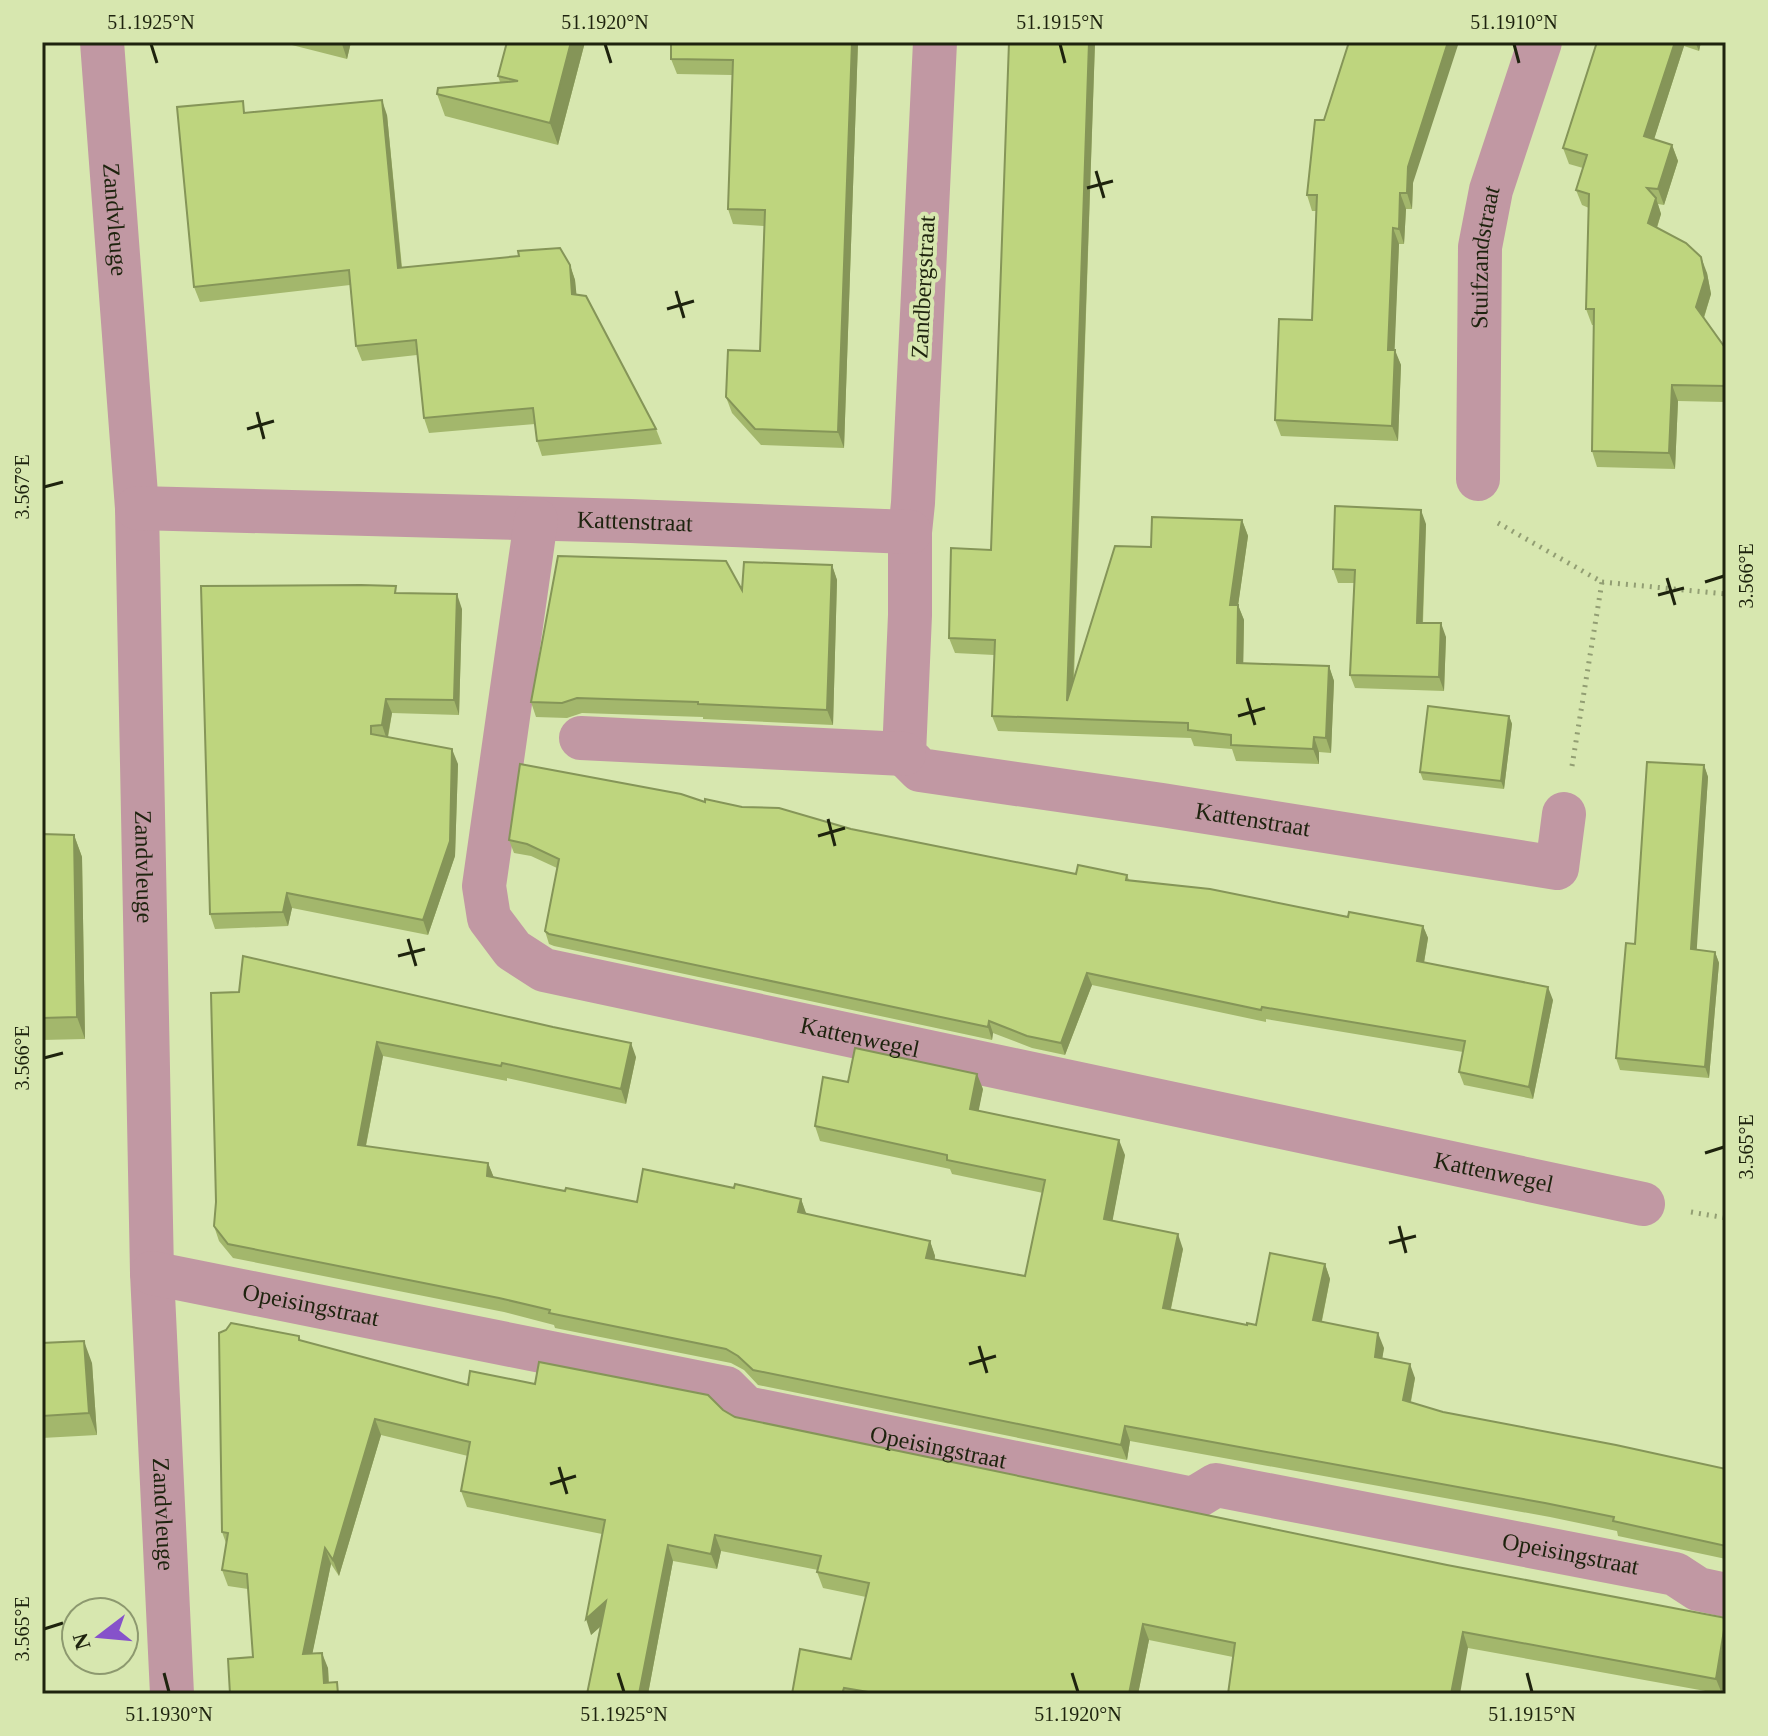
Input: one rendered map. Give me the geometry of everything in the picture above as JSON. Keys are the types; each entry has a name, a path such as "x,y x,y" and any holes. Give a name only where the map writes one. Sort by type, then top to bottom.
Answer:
{"street":[{"name":"Zandvleuge","path":"102,42 137,508 152,1273 172,1694"},
{"name":"Zandbergstraat","path":"910,532 935,42"},
{"name":"Stuifzandstraat","path":"1478,479 1480,247 1491,190 1540,42"},
{"name":"Kattenstraat","path":"137,508 910,532"},
{"name":"Kattenwegel","path":"536,520 484,886 489,918 513,950 544,970 1643,1204"},
{"path":"904,754 910,532"},
{"name":"Kattenstraat","path":"581,738 904,754 920,770 1178,807 1557,868 1564,814"},
{"name":"Opeisingstraat","path":"152,1273 726,1388 746,1408 1131,1487 1193,1499 1216,1485 1675,1574 1698,1589 1726,1595"}],"path":[{"path":"1478,479 1498,522 1602,582 1726,594"},
{"path":"1564,814 1602,582"}],"building":[{"path":"507,42 571,42 550,123 437,94 438,88 518,81 498,76"},
{"path":"671,42 852,42 838,432 755,429 726,397 728,350 760,351 765,210 728,209 733,60 671,59"},
{"path":"1009,42 1089,42 1067,701 1115,546 1151,547 1152,517 1242,520 1230,605 1238,605 1237,663 1329,666 1326,738 1314,737 1313,749 1231,745 1231,735 1188,730 1188,723 992,716 995,640 949,638 951,548 991,550"},
{"path":"1349,42 1448,42 1408,167 1407,193 1400,193 1399,229 1393,228 1388,350 1395,350 1392,426 1275,420 1279,319 1312,320 1317,195 1307,195 1315,120 1324,120"},
{"path":"1597,42 1675,42 1644,136 1672,145 1658,189 1647,188 1656,198 1648,223 1686,243 1701,257 1705,278 1696,307 1726,349 1726,386 1672,385 1669,453 1592,451 1594,309 1586,309 1589,194 1576,190 1587,155 1563,148"},
{"path":"382,100 398,268 519,256 518,251 560,248 570,265 572,294 586,296 656,429 537,441 533,408 424,418 416,340 356,346 349,270 194,287 177,107 243,101 244,113"},
{"path":"1335,506 1421,510 1417,623 1441,623 1439,677 1350,675 1355,570 1333,569"},
{"path":"558,556 726,561 742,590 744,562 832,565 827,710 577,698 562,703 531,702"},
{"path":"201,586 396,586 395,593 457,594 454,700 386,699 382,725 371,726 371,734 452,749 450,841 423,920 287,893 283,912 210,914"},
{"path":"1428,706 1509,716 1501,781 1420,772"},
{"path":"1647,762 1704,765 1691,949 1715,952 1705,1067 1616,1058 1626,943 1635,944"},
{"path":"520,764 681,794 705,802 705,799 742,807 779,808 851,829 1076,874 1078,865 1127,875 1126,880 1210,889 1348,917 1349,912 1423,926 1417,961 1548,987 1529,1087 1459,1072 1465,1041 1262,1007 1261,1010 1087,973 1061,1043 1027,1036 989,1021 988,1027 549,934 545,931 559,859 527,844 509,840"},
{"path":"42,834 74,835 77,1017 42,1018"},
{"path":"243,956 631,1043 621,1089 502,1063 501,1066 377,1042 358,1145 488,1163 487,1176 637,1202 643,1169 734,1188 735,1184 801,1199 798,1212 930,1241 926,1258 1025,1276 1045,1180 947,1160 947,1155 815,1126 823,1077 848,1082 855,1048 977,1074 970,1109 1119,1140 1104,1219 1178,1234 1163,1308 1256,1325 1270,1253 1325,1264 1313,1320 1378,1333 1375,1357 1410,1364 1403,1400 1443,1412 1726,1469 1726,1546 1545,1503 1125,1426 1121,1445 753,1370 726,1349 549,1313 550,1310 499,1298 228,1244 214,1226 211,993 239,992"},
{"path":"231,1323 299,1336 299,1340 468,1385 470,1371 535,1384 539,1362 708,1395 735,1417 1447,1565 1726,1618 1716,1679 1463,1632 1451,1694 1228,1694 1235,1643 1143,1624 1129,1694 880,1694 844,1688 842,1694 792,1694 800,1649 851,1659 869,1583 817,1572 821,1556 715,1535 711,1554 668,1545 639,1694 587,1694 606,1601 586,1619 605,1520 461,1491 470,1442 375,1419 333,1560 325,1548 303,1654 322,1653 324,1683 337,1682 338,1694 230,1694 228,1659 253,1657 247,1574 222,1570 228,1533 222,1532 219,1333"},
{"path":"84,1341 89,1413 42,1416 42,1343"}]}
